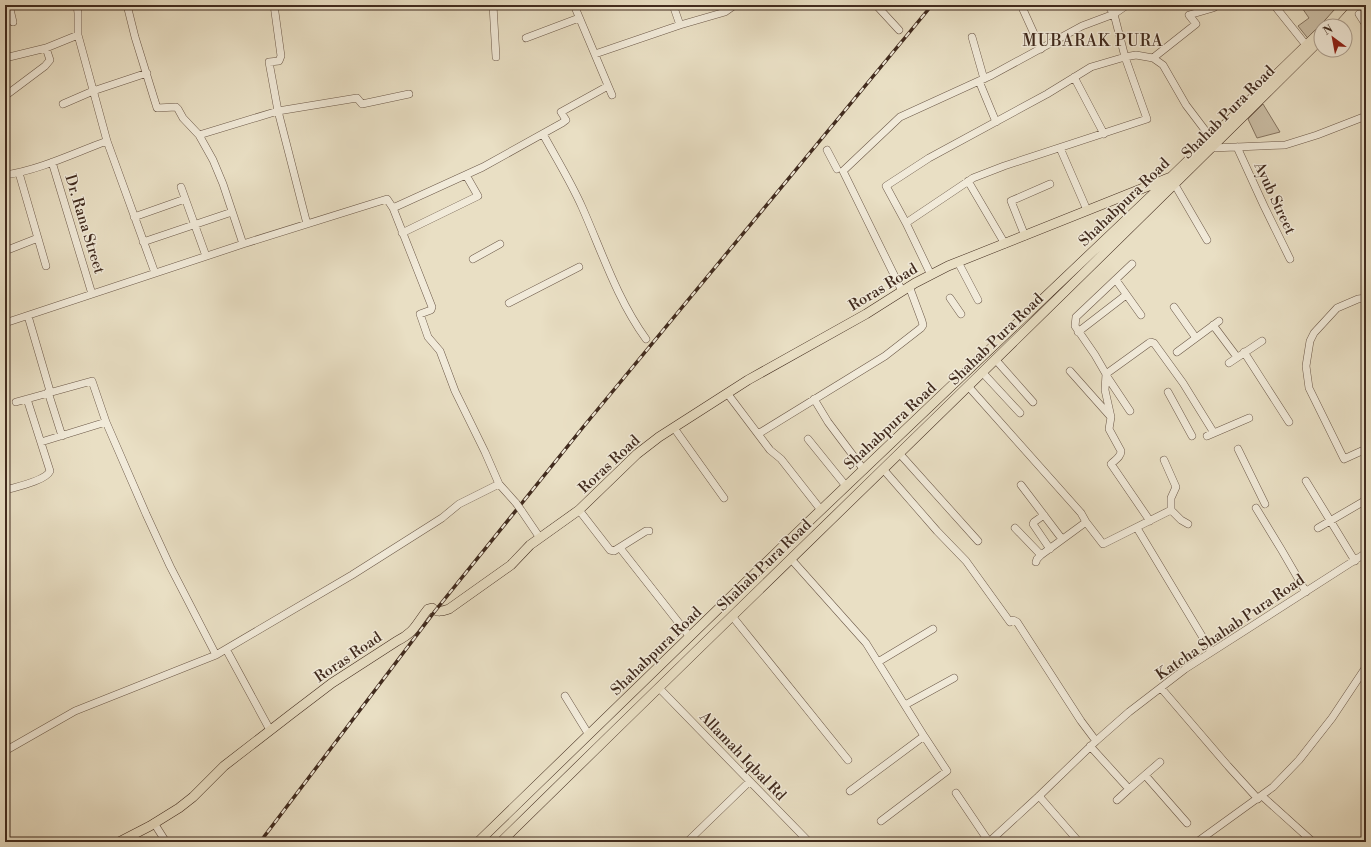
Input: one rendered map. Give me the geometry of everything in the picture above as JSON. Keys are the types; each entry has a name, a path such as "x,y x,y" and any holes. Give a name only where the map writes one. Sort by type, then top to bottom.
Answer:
{"main road":[{"path":"1333,18 1345,5"},
{"path":"1342,18 1352,5"},
{"path":"1212,143 1313,38"},
{"name":"Shahab Pura Road","path":"501,842 971,383 1173,181 1313,47"},
{"name":"Roras Road","path":"119,842 179,808 193,797 224,766 332,683 396,641 406,637 413,631 428,609 432,608 435,611 441,611 451,608 511,565 530,546 579,510 637,454 658,438 727,393 866,314 906,289 958,262 1087,210 1173,181"},
{"name":"Shahabpura Road","path":"481,841 589,734 846,486 1173,181"},
{"path":"967,372 968,376 972,380 971,383"},
{"path":"951,387 958,390 959,394"},
{"path":"649,677 659,688"}],"street":[{"path":"9,5 13,22"},
{"path":"77,5 78,35 107,141 155,273"},
{"path":"127,5 135,37 157,108 176,107 183,118 199,134 213,160 223,184 243,244"},
{"path":"274,5 281,56 279,61 269,62 278,111 307,224"},
{"path":"493,5 496,57"},
{"path":"574,5 612,95"},
{"path":"673,5 680,25"},
{"path":"595,54 680,25 725,12 735,5"},
{"path":"876,5 899,30"},
{"path":"1021,5 1041,49"},
{"path":"906,223 968,181 1004,166 1147,119 1125,57 1114,14 1108,5"},
{"path":"758,434 885,356 923,325 906,289 843,171 900,117 981,80 1082,26 1114,14 1127,5"},
{"path":"1153,58 1196,24 1189,15 1218,5"},
{"path":"1274,5 1306,45"},
{"path":"1358,14 1366,25"},
{"path":"526,38 579,18"},
{"path":"5,58 46,48 78,35"},
{"path":"972,37 981,80 996,122"},
{"path":"5,96 45,66 50,60 46,48"},
{"path":"931,275 886,186 929,158 1047,94 1091,68 1136,55 1153,58 1163,65 1186,105 1212,143 1237,147 1285,145 1317,135 1366,116"},
{"path":"63,104 93,91 147,73"},
{"path":"1074,77 1104,134"},
{"path":"392,208 466,175 565,122 566,119 561,112 608,86"},
{"path":"199,134 278,111 357,98 362,104 409,94"},
{"path":"543,134 582,206 601,254 633,322 646,339"},
{"path":"5,175 19,173 52,162 107,141"},
{"name":"Ayub Street","path":"1237,147 1290,259"},
{"path":"1060,148 1087,210"},
{"path":"827,150 837,169"},
{"name":"Dr. Rana Street","path":"52,162 92,294"},
{"path":"19,173 46,266"},
{"path":"402,233 478,196 466,175"},
{"path":"968,181 1005,244"},
{"path":"1173,181 1208,240"},
{"path":"1025,236 1011,201 1050,184"},
{"path":"181,187 206,256"},
{"path":"134,217 185,199"},
{"path":"5,322 28,316 206,256 387,199 432,307 431,310 420,314 428,337 440,351 455,391 499,484 516,503 540,538"},
{"path":"143,242 232,212"},
{"path":"5,251 38,238"},
{"path":"473,259 500,244"},
{"path":"958,262 978,300"},
{"path":"1130,411 1075,326 1076,317 1132,264"},
{"path":"509,303 579,268"},
{"path":"1116,280 1141,315"},
{"path":"1078,332 1126,295"},
{"path":"950,298 961,314"},
{"path":"1366,298 1358,299 1337,308 1314,332 1310,341 1306,366 1309,388 1344,459 1366,449"},
{"path":"1174,307 1196,338"},
{"path":"28,316 62,436"},
{"path":"1177,352 1216,323 1237,357"},
{"path":"1229,362 1262,341"},
{"path":"1150,521 1111,464 1121,454 1121,451 1109,429 1111,417 1105,390 1106,375 1148,342 1151,342 1154,343 1183,383 1210,434 1249,418"},
{"path":"1244,352 1289,422"},
{"path":"995,359 1033,402"},
{"path":"1070,371 1111,417"},
{"path":"982,372 1020,413"},
{"path":"16,402 92,380 106,422 146,514 170,566 216,656"},
{"path":"971,383 1081,513 1103,544 1171,510"},
{"path":"1168,392 1192,436"},
{"path":"727,393 770,450 780,459 821,510"},
{"path":"9,489 38,480 49,474 50,471 27,398"},
{"path":"814,400 828,422 864,470"},
{"path":"41,442 106,422"},
{"path":"674,428 724,498"},
{"path":"808,439 846,486"},
{"path":"1238,449 1265,504"},
{"path":"899,453 978,541"},
{"path":"1164,460 1176,487 1171,498 1171,510 1181,520 1188,524"},
{"path":"883,469 937,531 966,561 1010,622 1013,620 1017,622 1081,721 1096,741"},
{"path":"1306,481 1355,561"},
{"path":"5,751 75,711 216,656 352,575 442,518 459,504 499,484"},
{"path":"1021,485 1062,539"},
{"path":"1318,528 1366,500"},
{"path":"1256,508 1306,592"},
{"path":"579,510 610,550 614,551 649,531"},
{"path":"1044,515 1033,524 1050,549"},
{"path":"1036,562 1041,555 1086,522"},
{"path":"1015,528 1041,555"},
{"path":"1137,528 1211,651"},
{"path":"620,548 690,637"},
{"name":"Katcha Shahab Pura Road","path":"989,842 1090,746 1129,712 1185,669 1366,553"},
{"path":"791,558 866,643 947,771 881,821"},
{"path":"732,616 848,760"},
{"path":"878,662 933,629"},
{"path":"226,649 270,730"},
{"path":"1197,842 1273,787 1299,760 1332,718 1366,667"},
{"path":"905,705 954,678"},
{"name":"Allamah Iqbal Rd","path":"659,688 809,842"},
{"path":"1161,688 1228,766 1260,797 1314,842"},
{"path":"564,696 589,734"},
{"path":"850,792 924,736"},
{"path":"1090,746 1129,789"},
{"path":"1116,800 1160,762"},
{"path":"1145,775 1186,823"},
{"path":"687,842 750,782"},
{"path":"956,793 989,842"},
{"path":"1039,796 1079,842"},
{"path":"154,823 166,842"}],"shaded area":[{"path":"1300,5 1343,5 1332,18 1313,18 1313,38 1310,41 1298,26 1309,18"},
{"path":"1263,104 1280,132 1257,138 1248,119"}],"railway":[{"path":"260,842 435,611 584,426 932,5"}],"district":[{"name":"MUBARAK PURA","path":"1093,40"}]}
